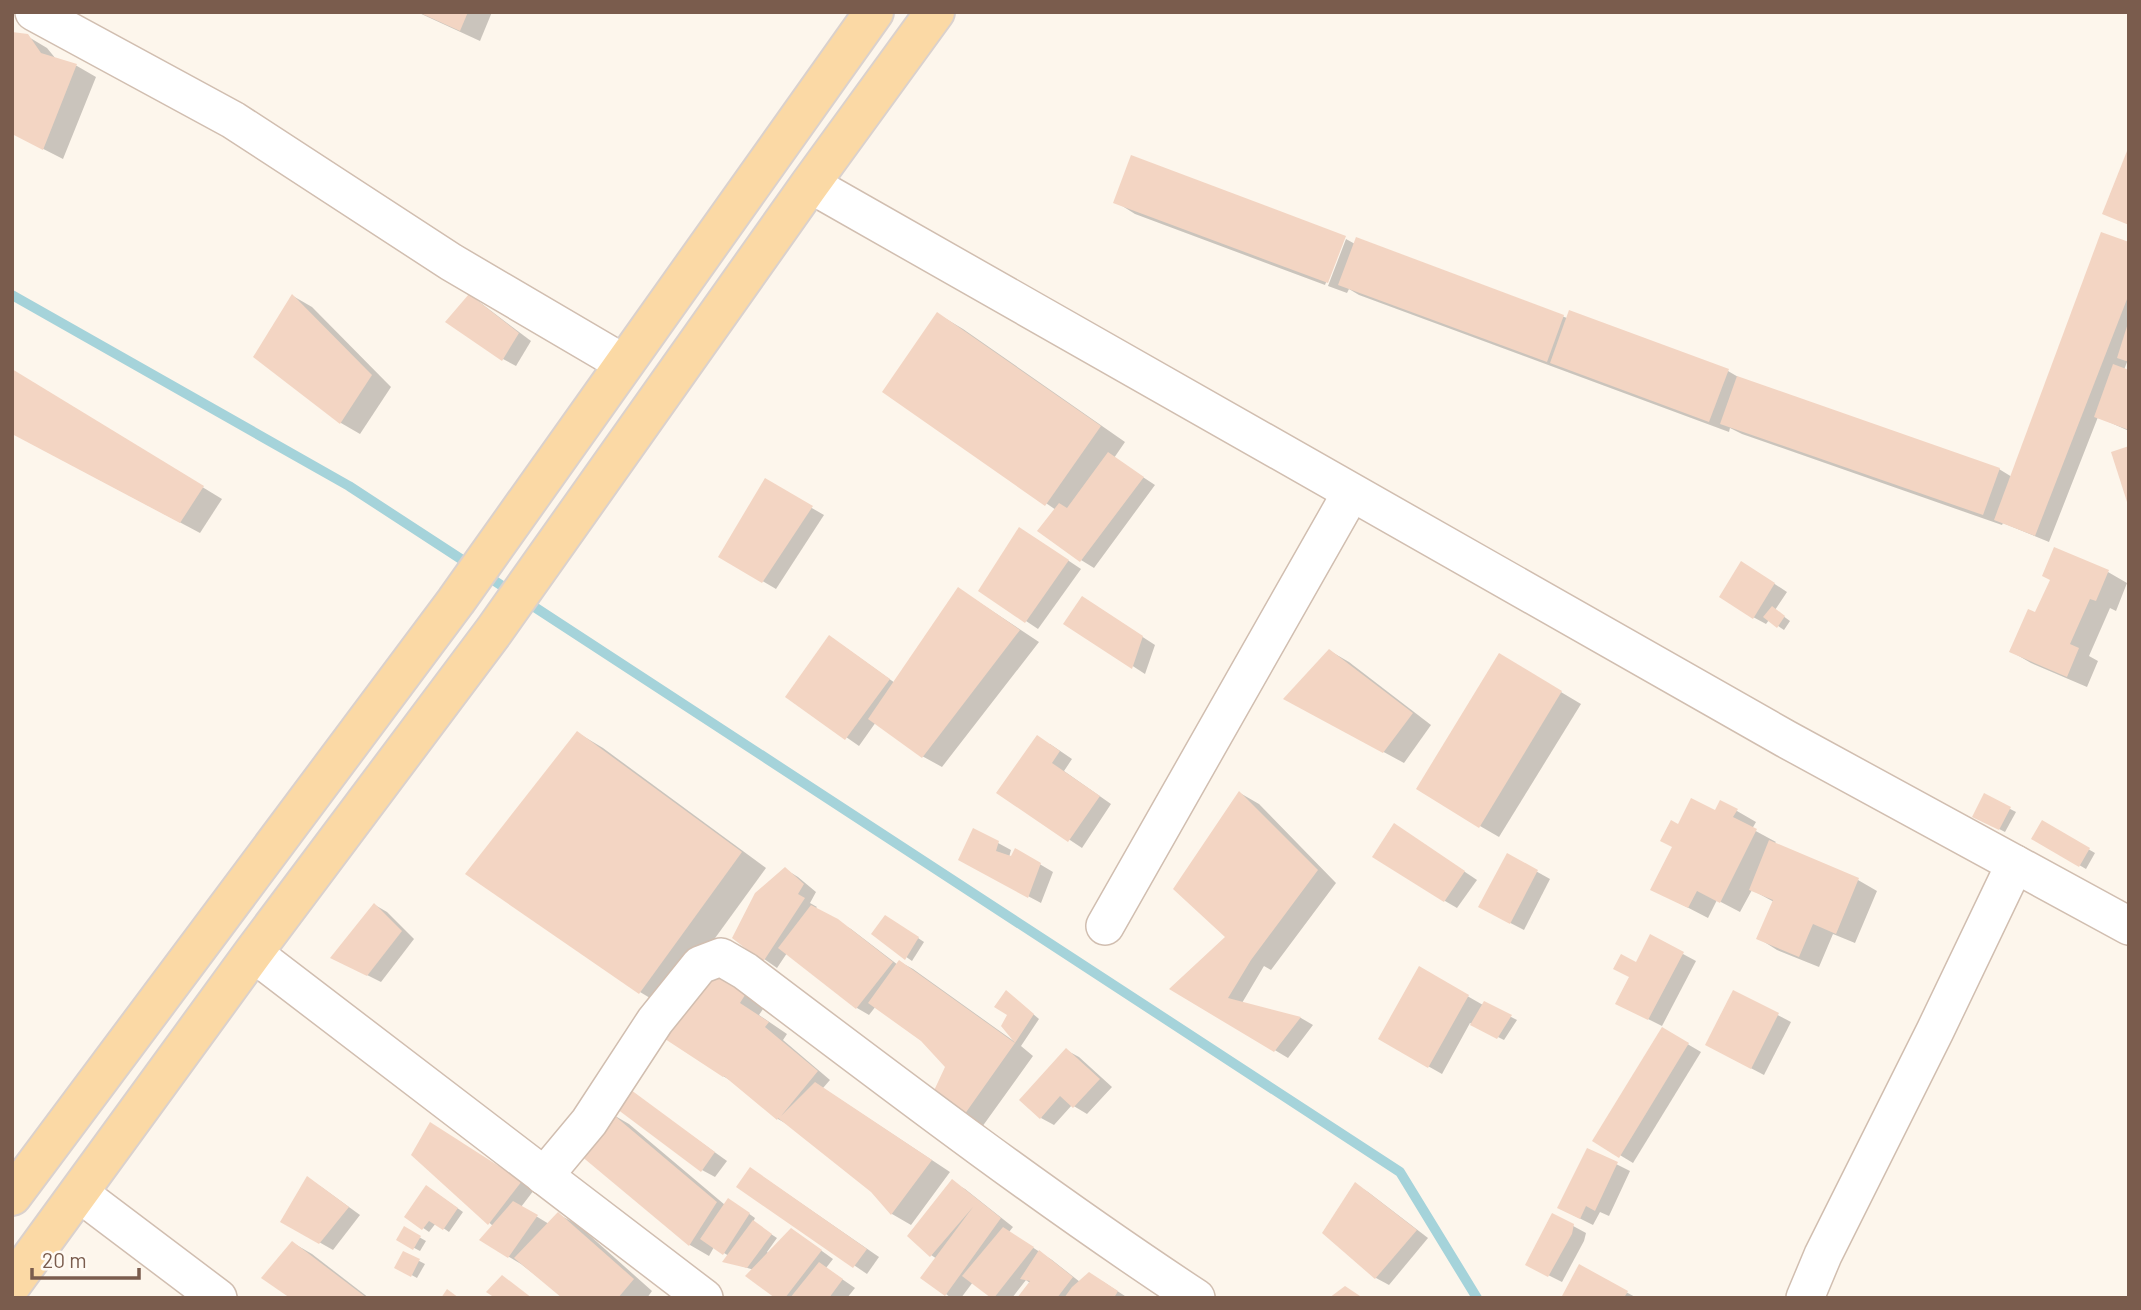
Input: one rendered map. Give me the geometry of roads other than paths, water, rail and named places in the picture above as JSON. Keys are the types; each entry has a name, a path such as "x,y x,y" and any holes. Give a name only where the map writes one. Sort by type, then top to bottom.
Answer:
{"main road":[{"path":"12,1196 456,600 874,12"},
{"path":"12,1284 253,953 494,631 810,184 936,12"}],"street":[{"path":"34,12 233,120 451,262 623,363"},
{"path":"810,184 1786,739 2129,926"},
{"path":"1105,926 1351,493"},
{"path":"1805,1298 1823,1255 2015,864"},
{"path":"253,953 704,1298"},
{"path":"544,1176 589,1122 655,1021 700,965 721,957 745,971 1110,1241 1196,1298"},
{"path":"79,1193 218,1298"}],"waterway":[{"path":"12,295 349,486 1400,1172 1477,1298"}]}
